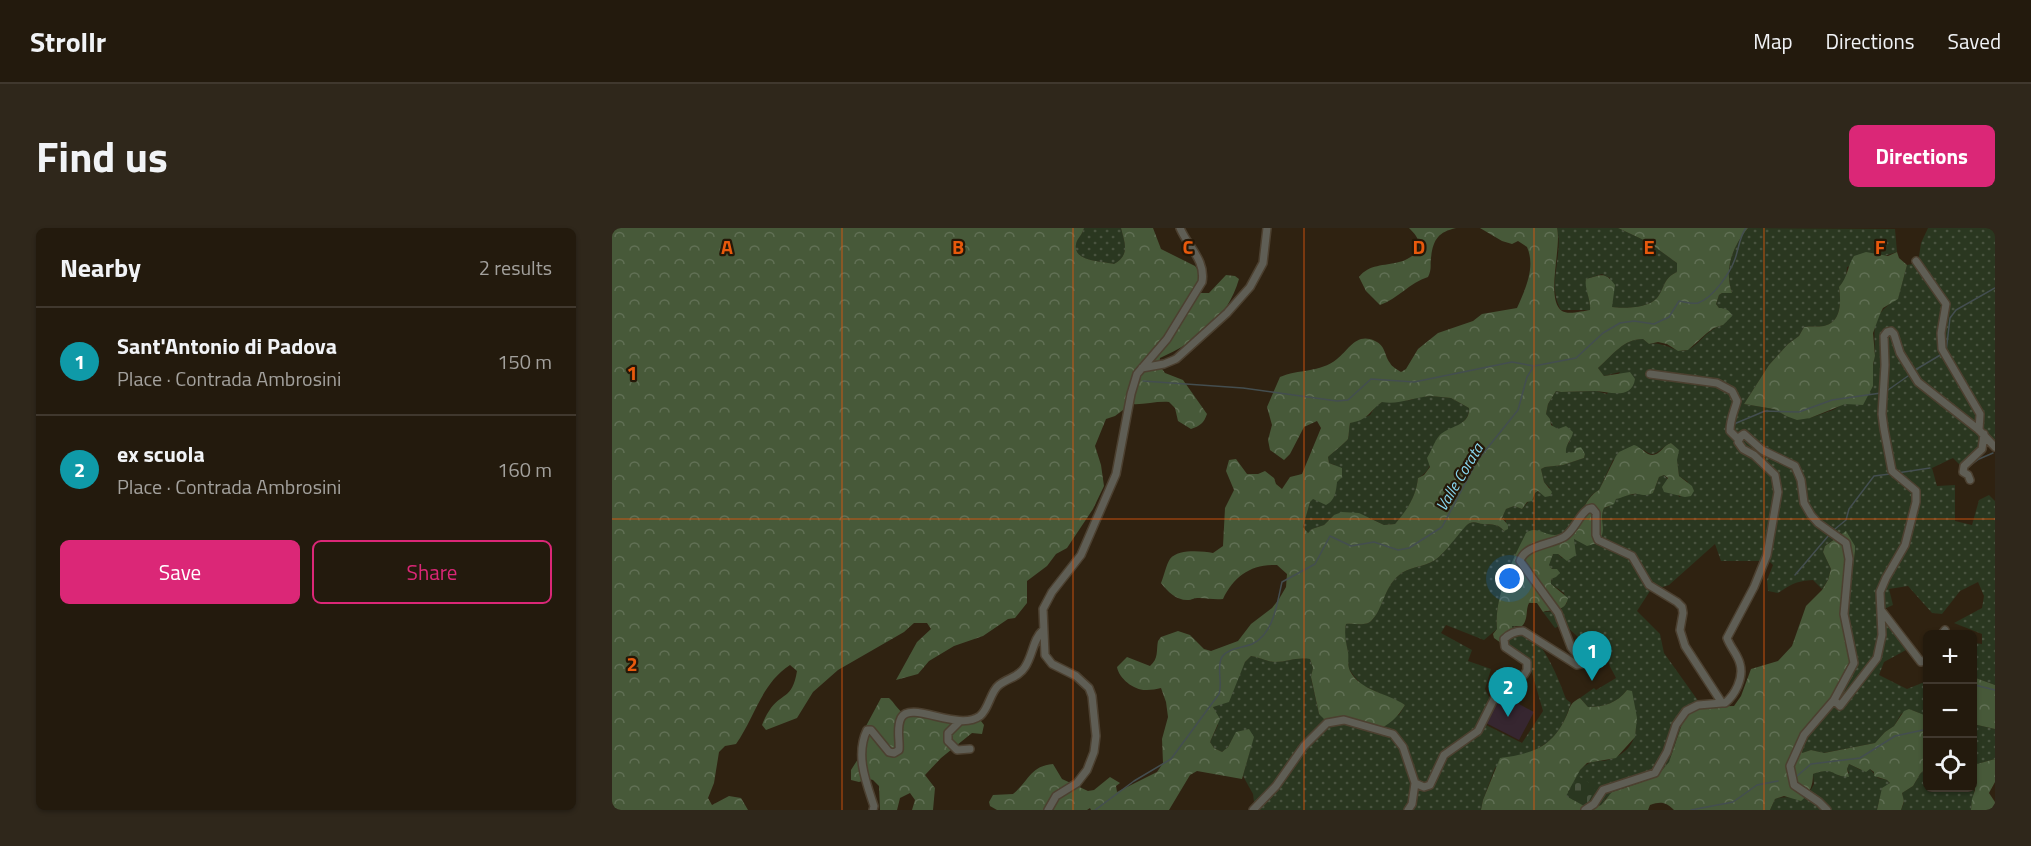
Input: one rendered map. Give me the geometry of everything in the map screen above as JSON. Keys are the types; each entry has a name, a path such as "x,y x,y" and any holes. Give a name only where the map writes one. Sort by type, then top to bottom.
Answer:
{"street":[{"path":"1048,810 1056,796 1077,783 1087,770 1094,752 1096,736 1089,688 1082,680 1047,659 1042,617 1045,604 1052,592 1081,555 1116,474 1133,383 1142,368 1167,339 1202,282 1203,270 1200,261 1180,228"},
{"path":"1142,368 1176,359 1227,313 1250,287 1263,263 1267,228"},
{"path":"1916,261 1946,304 1941,333 1942,349 1980,414 1982,449 1964,466 1963,472 1970,480"},
{"path":"1834,700 1840,706 1877,658 1882,635 1880,592 1905,545 1916,502 1916,491 1892,471 1884,429 1882,414 1886,333 1891,331 1894,334 1900,353 1918,382 1981,432 1995,447"},
{"path":"1585,810 1594,804 1603,790 1655,773 1667,752 1676,725 1686,711 1698,705 1725,703 1731,698 1740,677 1740,665 1727,638 1754,587 1767,555 1778,492 1775,475 1754,455 1740,446 1739,437 1730,431 1730,418 1737,401 1732,391 1717,383 1650,374"},
{"path":"1739,437 1744,434 1762,450 1795,466 1802,480 1804,503 1811,515 1818,523 1846,543 1849,559 1844,614 1854,663 1834,700 1804,735 1790,766 1794,785 1827,810"},
{"path":"1415,783 1424,787 1430,785 1444,755 1478,731 1496,694 1506,684 1524,675 1527,662 1505,647 1504,639 1508,635 1515,631 1523,631 1577,665 1581,664 1581,660 1571,647 1558,613 1520,561 1523,553 1566,536 1588,508 1595,510 1596,513 1598,540 1632,556 1649,585 1682,607 1680,630 1685,646 1722,703"},
{"path":"1881,610 1921,662 1923,661"},
{"path":"873,810 874,806 864,779 861,752 867,730 871,730 889,753 894,753 899,750 899,722 906,713 916,712 960,721 968,721 981,715 998,685 1024,670 1037,635 1043,630"},
{"path":"1253,810 1276,786 1304,746 1327,723 1344,720 1393,734 1403,747 1415,783 1412,804 1408,810"},
{"path":"960,721 948,733 948,741 957,750 970,749"}],"shaded area":[{"path":"1500,694 1534,712 1519,740 1486,723"}],"green space":[{"path":"612,228 1084,228 1077,241 1078,253 1088,259 1114,264 1122,257 1125,249 1121,228 1153,228 1161,249 1195,266 1201,274 1201,293 1209,293 1226,275 1239,279 1227,306 1209,328 1160,358 1159,365 1165,373 1183,380 1207,414 1204,420 1191,429 1178,421 1175,408 1169,402 1131,404 1115,416 1106,419 1095,446 1104,486 1093,509 1067,548 1056,554 1047,566 1027,581 1027,603 1015,618 1008,619 983,636 954,646 929,661 918,674 896,680 917,642 931,629 927,623 914,623 904,632 838,670 813,692 797,718 766,730 762,725 767,714 789,692 795,681 797,671 790,665 765,691 736,744 725,746 719,752 714,783 708,798 712,805 729,796 741,798 748,810 612,810"},
{"path":"1084,228 1121,228 1125,249 1119,261 1114,264 1082,257 1076,248"},
{"path":"1409,228 1456,228 1437,238 1428,277 1380,305 1366,291 1359,277 1367,270 1408,259 1416,253 1418,239"},
{"path":"1480,228 1557,228 1555,296 1557,305 1562,311 1572,313 1590,310 1586,279 1599,275 1608,278 1615,285 1612,307 1629,308 1648,304 1657,298 1667,280 1677,272 1677,263 1648,242 1618,228 1748,228 1734,251 1729,267 1732,293 1719,295 1716,304 1719,308 1729,311 1732,316 1723,325 1707,333 1688,350 1678,351 1667,344 1658,342 1649,344 1643,339 1624,345 1598,368 1604,376 1630,372 1635,379 1630,390 1625,392 1556,391 1548,404 1546,414 1551,425 1558,429 1566,426 1573,432 1566,453 1574,452 1576,448 1581,447 1585,454 1584,458 1541,469 1544,482 1552,492 1550,496 1545,497 1538,491 1532,501 1527,502 1522,509 1514,506 1506,509 1502,518 1508,525 1508,529 1504,531 1495,525 1470,523 1435,560 1406,570 1398,576 1370,622 1346,624 1349,666 1355,678 1367,687 1405,705 1388,724 1375,731 1347,723 1337,725 1328,723 1319,714 1311,677 1313,668 1310,659 1275,662 1251,656 1245,662 1229,702 1213,707 1220,719 1210,742 1214,748 1222,752 1228,747 1236,732 1249,729 1254,737 1242,779 1197,771 1190,775 1169,810 1091,810 1090,808 1087,810 997,810 990,806 989,802 993,795 1013,794 1034,771 1045,765 1053,764 1062,779 1088,791 1094,790 1110,777 1120,783 1116,786 1117,792 1157,772 1163,763 1162,739 1168,717 1161,688 1142,690 1133,686 1124,680 1117,667 1127,657 1150,666 1156,657 1158,641 1161,637 1178,631 1190,635 1204,649 1211,651 1238,641 1251,624 1272,608 1286,587 1287,574 1277,565 1259,567 1244,573 1232,584 1223,599 1181,599 1170,593 1161,583 1169,561 1174,556 1190,552 1213,553 1223,546 1225,508 1234,490 1226,471 1229,460 1236,459 1247,474 1258,474 1265,471 1282,489 1290,477 1302,474 1321,428 1317,421 1304,427 1290,454 1284,460 1270,450 1268,440 1272,425 1267,407 1280,377 1323,367 1341,355 1353,343 1363,339 1379,343 1393,367 1401,372 1406,369 1418,349 1438,333 1473,321 1482,314 1517,308 1530,270 1529,255 1527,247 1518,241 1512,244","holes":["1431,396 1451,398 1469,408 1466,419 1437,438 1427,458 1430,467 1424,475 1418,478 1410,503 1395,524 1384,525 1359,513 1342,512 1308,533 1303,527 1310,502 1313,499 1326,505 1329,503 1334,495 1337,482 1342,477 1342,468 1329,463 1328,457 1348,439 1350,423 1365,417 1382,402"]},
{"path":"1557,228 1618,228 1648,242 1677,263 1677,272 1667,280 1660,294 1653,301 1629,308 1612,307 1610,278 1602,274 1586,279 1590,310 1561,310 1555,290 1559,238"},
{"path":"1748,228 1895,229 1897,252 1847,267 1846,279 1839,287 1840,304 1834,320 1824,326 1804,327 1799,336 1788,344 1769,365 1744,404 1774,409 1786,416 1810,418 1833,410 1873,386 1876,321 1883,310 1898,298 1907,265 1918,263 1921,243 1928,228 1990,228 1995,230 1995,447 1987,437 1963,468 1953,458 1932,468 1937,486 1955,485 1955,521 1972,525 1979,500 1989,495 1995,501 1995,685 1977,678 1977,643 1982,644 1982,634 1977,630 1954,623 1982,608 1984,596 1978,582 1960,591 1942,614 1932,613 1908,586 1889,589 1893,605 1884,609 1885,619 1906,650 1884,662 1879,675 1907,689 1923,683 1923,714 1909,709 1901,714 1894,726 1875,743 1823,753 1811,750 1802,753 1804,736 1852,667 1847,619 1855,551 1837,537 1825,546 1823,552 1831,569 1822,589 1813,580 1807,580 1794,583 1778,593 1768,591 1767,580 1773,565 1769,561 1721,561 1715,544 1669,585 1650,591 1637,611 1660,634 1664,653 1699,702 1684,718 1669,762 1662,770 1642,782 1619,789 1606,798 1601,805 1594,808 1572,799 1568,792 1580,770 1589,763 1608,760 1620,755 1628,748 1636,731 1636,721 1627,690 1614,701 1599,706 1588,707 1580,698 1594,688 1596,690 1616,678 1609,662 1611,651 1584,653 1580,639 1564,624 1555,628 1543,612 1559,611 1567,603 1564,593 1551,584 1552,569 1548,564 1553,554 1558,554 1562,558 1575,549 1573,539 1578,540 1601,518 1604,508 1609,507 1614,500 1635,494 1653,493 1659,477 1664,475 1680,497 1688,482 1679,476 1675,447 1671,443 1652,454 1644,450 1613,460 1599,490 1586,502 1570,528 1554,536 1523,539 1501,594 1497,629 1484,640 1446,625 1441,633 1472,650 1468,661 1491,669 1485,689 1493,705 1482,723 1522,743 1543,711 1528,659 1510,648 1508,639 1512,626 1522,629 1539,645 1553,667 1566,699 1571,703 1565,719 1550,740 1495,768 1481,810 1255,810 1253,794 1243,776 1251,746 1233,738 1222,752 1214,748 1210,742 1218,725 1213,706 1237,678 1245,662 1251,656 1275,662 1310,659 1313,668 1311,678 1319,714 1347,723 1399,715 1405,705 1362,685 1349,669 1344,634 1346,624 1370,622 1379,610 1393,581 1406,570 1435,560 1466,525 1473,522 1494,525 1504,531 1506,521 1502,518 1506,509 1514,506 1522,509 1534,498 1535,493 1550,488 1544,482 1541,469 1584,458 1585,454 1565,453 1565,448 1570,441 1554,428 1546,414 1548,404 1556,391 1596,391 1607,394 1620,372 1604,376 1598,368 1624,345 1643,339 1649,344 1660,344 1683,351 1695,345 1711,330 1723,325 1716,304 1719,295 1732,293 1729,267 1738,243"},
{"path":"1866,252 1888,256 1897,252 1899,258 1907,265 1898,299 1883,308 1873,333 1875,356 1873,386 1863,405 1845,404 1810,418 1797,420 1774,409 1744,404 1769,365 1788,344 1799,336 1804,327 1824,326 1834,320 1840,304 1839,287 1854,256"},
{"path":"1431,396 1451,398 1469,408 1468,413 1463,422 1439,436 1430,465 1418,478 1410,503 1395,524 1384,525 1370,518 1334,515 1324,525 1308,533 1303,527 1310,502 1335,465 1329,463 1328,457 1348,439 1350,423 1370,415 1382,402"},
{"path":"1671,443 1679,450 1677,460 1679,476 1692,486 1694,491 1691,496 1685,497 1664,492 1662,487 1668,478 1664,475 1659,477 1653,493 1632,494 1616,499 1614,504 1604,508 1603,530 1597,543 1587,546 1574,539 1576,555 1567,561 1558,554 1553,554 1549,565 1560,573 1551,579 1551,584 1568,598 1567,603 1562,608 1543,612 1537,603 1529,603 1522,626 1512,626 1513,634 1501,643 1494,638 1501,592 1526,533 1536,530 1557,535 1570,528 1590,498 1599,490 1619,452 1634,445 1648,454 1655,455"},
{"path":"1846,531 1855,546 1847,619 1853,676 1845,688 1835,693 1804,736 1802,753 1811,750 1824,753 1875,743 1894,726 1904,711 1909,709 1923,714 1923,771 1913,786 1902,793 1904,801 1901,810 1877,810 1882,788 1890,783 1874,776 1874,772 1870,769 1866,772 1849,764 1847,769 1849,777 1829,771 1813,774 1810,789 1801,801 1784,796 1775,799 1770,810 1674,810 1660,803 1650,805 1648,810 1481,810 1500,758 1530,752 1546,743 1559,729 1572,704 1580,698 1588,707 1599,706 1614,701 1627,690 1632,691 1637,718 1635,737 1616,758 1587,763 1580,770 1568,792 1572,799 1594,808 1601,805 1612,792 1642,782 1662,770 1669,762 1684,718 1692,707 1734,706 1741,696 1751,669 1778,661 1792,646 1806,606 1822,590 1828,580 1831,569 1823,552 1825,546"},
{"path":"1977,678 1995,685 1995,729 1977,725"},
{"path":"881,698 889,698 900,711 910,715 940,719 978,717 984,725 982,734 972,733 941,758 925,775 935,788 933,810 912,810 915,800 910,793 900,798 897,810 880,810 879,786 869,779 859,782 851,780 851,770 865,748 866,726"},
{"path":"1977,725 1995,729 1995,759 1977,764"},
{"path":"1995,759 1995,782 1989,793 1995,802 1995,810 1971,810 1974,792 1977,792 1977,764"},
{"path":"1849,764 1861,770 1870,769 1878,778 1890,783 1880,797 1877,810 1770,810 1775,799 1807,797 1814,784 1813,774 1827,771 1840,776 1849,773 1847,769"},
{"path":"1923,771 1923,792 1974,792 1971,810 1901,810 1904,802 1902,793 1913,786"},
{"path":"1578,776 1596,787 1586,807 1566,796"}],"waterway":[{"name":"Valle Corata","path":"1095,810 1134,781 1171,759 1219,694 1222,657 1231,650 1252,644 1265,633 1270,626 1282,582 1315,564 1330,536 1351,546 1374,542 1398,550 1409,548 1442,527 1477,461 1518,410 1527,377 1534,366 1576,358 1603,333 1620,323 1634,321 1654,324 1669,317 1679,301 1698,303 1704,300 1715,291 1729,271 1746,228"},
{"path":"1946,352 1950,318 1956,310 1995,288"},
{"path":"1915,370 1942,354"},
{"path":"1143,381 1243,388 1337,401 1348,400 1371,379 1414,382 1512,362 1534,366"},
{"path":"1888,390 1908,376"},
{"path":"1734,424 1765,411 1799,412 1832,400 1881,393"},
{"path":"1968,467 1993,453"},
{"path":"1897,473 1930,468"},
{"path":"1835,529 1846,520 1849,509 1874,476 1890,474"},
{"path":"1795,575 1829,535"},
{"path":"1977,686 1995,690"},
{"path":"1797,776 1811,764 1860,758 1895,736 1923,730"},
{"path":"1691,810 1733,802 1757,785 1778,781"}],"place":[{"name":"Sant'Antonio di Padova","path":"1592,681"},
{"name":"ex scuola","path":"1508,717"}]}
